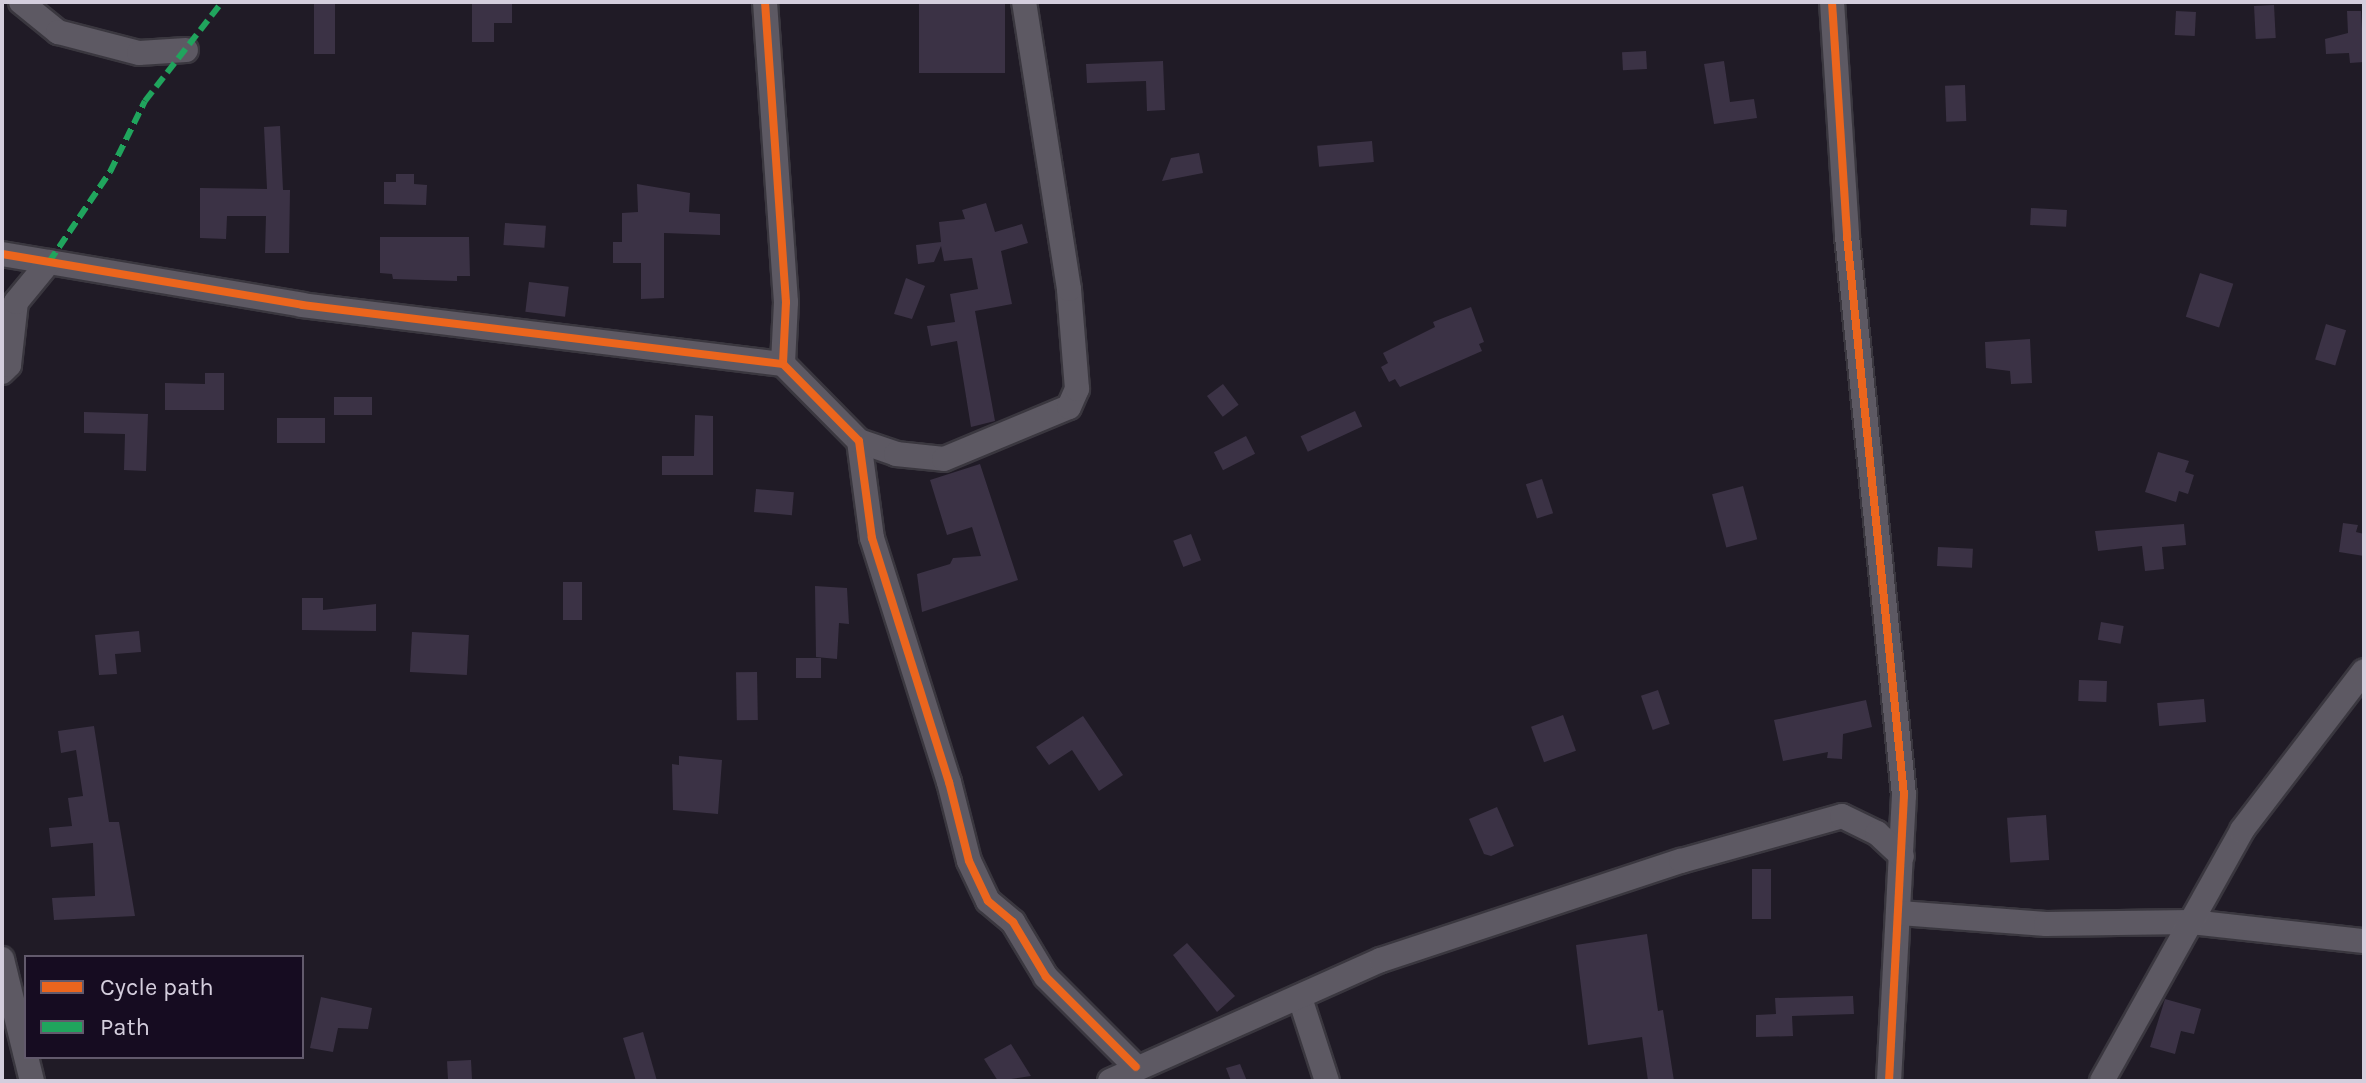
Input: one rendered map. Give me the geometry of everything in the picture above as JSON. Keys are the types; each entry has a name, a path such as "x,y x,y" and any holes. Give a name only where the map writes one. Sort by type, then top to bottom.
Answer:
{"street":[{"path":"21,2 58,32 139,53 186,50"},
{"path":"765,2 786,302 783,364"},
{"path":"2,254 302,305 783,364 859,441 896,454 944,459 1069,407 1077,389 1069,289 1024,2"},
{"path":"1832,2 1847,236 1904,795 1889,1081"},
{"path":"2,372 9,365 16,302 49,262"},
{"path":"859,441 872,538 969,861 988,901 1013,922 1046,977 1136,1067"},
{"path":"2102,1081 2242,830 2364,671"},
{"path":"1110,1081 1396,955 1681,861 1842,816 1877,833 1902,856"},
{"path":"1900,913 2046,924 2191,922 2364,941"},
{"path":"2,959 24,1048"},
{"path":"1300,998 1327,1081"},
{"path":"27,1059 32,1081"}],"building":[{"path":"314,2 335,2 335,54 314,54"},
{"path":"472,2 512,2 512,23 494,23 494,42 472,42"},
{"path":"919,2 1005,2 1005,73 919,73"},
{"path":"2274,5 2276,38 2256,39 2254,6"},
{"path":"2176,11 2196,12 2195,36 2175,35"},
{"path":"2347,11 2361,11 2364,62 2350,63 2349,53 2326,54 2325,39 2348,33"},
{"path":"1646,51 1647,69 1623,70 1622,52"},
{"path":"1163,61 1165,110 1147,111 1146,81 1087,83 1086,64"},
{"path":"1724,61 1730,102 1754,99 1757,118 1714,124 1704,64"},
{"path":"1965,85 1966,121 1946,122 1945,86"},
{"path":"280,126 283,190 290,190 289,253 265,253 266,216 227,216 226,239 200,238 200,188 267,189 264,127"},
{"path":"1372,141 1374,162 1319,167 1317,146"},
{"path":"1199,153 1203,173 1162,181 1171,158"},
{"path":"396,174 414,174 414,184 427,185 426,205 384,204 384,182 396,182"},
{"path":"637,184 690,193 689,212 720,214 720,235 664,233 664,298 641,299 641,263 613,263 613,242 622,242 622,213 638,212"},
{"path":"986,203 995,232 1022,224 1028,243 1001,251 1012,304 975,311 995,421 971,427 957,341 931,346 927,326 955,322 950,294 978,289 972,258 944,261 941,246 934,262 918,264 916,245 941,242 939,222 965,219 962,210"},
{"path":"2031,208 2067,210 2066,227 2030,225"},
{"path":"505,223 546,226 544,248 503,245"},
{"path":"380,237 469,237 470,276 457,276 457,281 393,279 392,274 380,273"},
{"path":"2200,273 2233,284 2219,328 2186,317"},
{"path":"906,278 925,286 912,319 894,314"},
{"path":"529,282 569,287 565,317 525,312"},
{"path":"1471,307 1484,342 1479,344 1482,351 1400,387 1395,379 1389,382 1381,367 1388,363 1383,353 1435,327 1433,322"},
{"path":"2326,324 2346,330 2335,366 2315,359"},
{"path":"2030,339 2032,383 2011,384 2010,371 1986,368 1985,342"},
{"path":"205,373 224,373 224,410 165,410 165,383 205,384"},
{"path":"1223,384 1239,405 1223,417 1207,396"},
{"path":"334,397 372,397 372,415 334,415"},
{"path":"1355,411 1362,426 1308,452 1301,436"},
{"path":"84,412 148,414 146,471 124,470 125,434 84,433"},
{"path":"695,415 713,416 713,475 662,475 662,456 694,456"},
{"path":"277,418 325,418 325,443 277,443"},
{"path":"1246,436 1255,454 1223,470 1214,452"},
{"path":"2158,452 2189,461 2185,472 2194,475 2188,494 2179,491 2176,502 2145,492"},
{"path":"980,464 1018,580 922,612 917,574 950,564 953,558 981,556 972,527 947,535 930,480"},
{"path":"1542,479 1553,513 1537,518 1526,484"},
{"path":"1743,486 1757,539 1726,547 1712,494"},
{"path":"756,489 794,492 792,515 754,512"},
{"path":"2343,523 2358,525 2356,532 2364,534 2364,556 2339,552"},
{"path":"2184,524 2186,545 2162,547 2164,569 2145,571 2142,546 2098,551 2095,531"},
{"path":"1191,534 1201,560 1183,567 1173,541"},
{"path":"1938,547 1973,549 1972,568 1937,566"},
{"path":"563,582 582,582 582,620 563,620"},
{"path":"815,586 847,588 849,624 839,623 837,659 816,657"},
{"path":"302,598 323,598 323,610 376,604 376,631 302,630"},
{"path":"2101,622 2124,626 2121,644 2098,640"},
{"path":"139,631 141,652 115,654 117,674 99,675 95,635"},
{"path":"412,632 469,635 467,675 410,672"},
{"path":"796,658 821,658 821,678 796,678"},
{"path":"736,672 757,672 758,720 737,720"},
{"path":"2079,680 2107,681 2106,702 2078,701"},
{"path":"1658,690 1670,724 1653,730 1641,696"},
{"path":"2204,699 2206,722 2159,726 2157,703"},
{"path":"1866,700 1872,727 1843,734 1842,759 1827,758 1828,752 1783,761 1774,720"},
{"path":"1563,715 1576,751 1544,762 1531,727"},
{"path":"1083,716 1123,775 1099,791 1072,750 1049,765 1036,747"},
{"path":"94,726 109,822 119,822 135,916 54,920 52,898 95,896 93,843 51,847 49,828 72,826 68,798 83,796 76,750 61,753 58,731"},
{"path":"679,756 722,760 718,814 673,810 672,764 679,765"},
{"path":"1497,807 1514,846 1491,856 1484,854 1469,819"},
{"path":"2046,815 2049,860 2010,863 2007,818"},
{"path":"1752,869 1771,869 1771,919 1752,919"},
{"path":"1647,934 1658,1011 1663,1010 1674,1081 1648,1081 1642,1037 1588,1045 1576,945"},
{"path":"1187,943 1235,996 1217,1012 1173,955"},
{"path":"1853,996 1854,1014 1792,1016 1793,1036 1756,1037 1756,1015 1776,1014 1775,998"},
{"path":"321,997 372,1008 368,1029 338,1028 333,1052 310,1048"},
{"path":"2165,999 2201,1009 2194,1034 2181,1031 2175,1054 2150,1047"},
{"path":"643,1032 657,1081 636,1081 623,1038"},
{"path":"1011,1044 1031,1076 998,1081 984,1059"},
{"path":"471,1060 472,1081 448,1081 447,1061"},
{"path":"1240,1064 1247,1081 1231,1081 1226,1068"}],"marked path":[{"path":"49,262 110,172 145,101 222,2"}],"cycle path":[{"path":"765,2 786,302 783,364 859,441 872,538 949,782 969,861 988,901 1013,922 1046,977 1136,1067"},
{"path":"1832,2 1847,236 1904,795 1889,1081"},
{"path":"2,254 302,305 783,364"}]}
